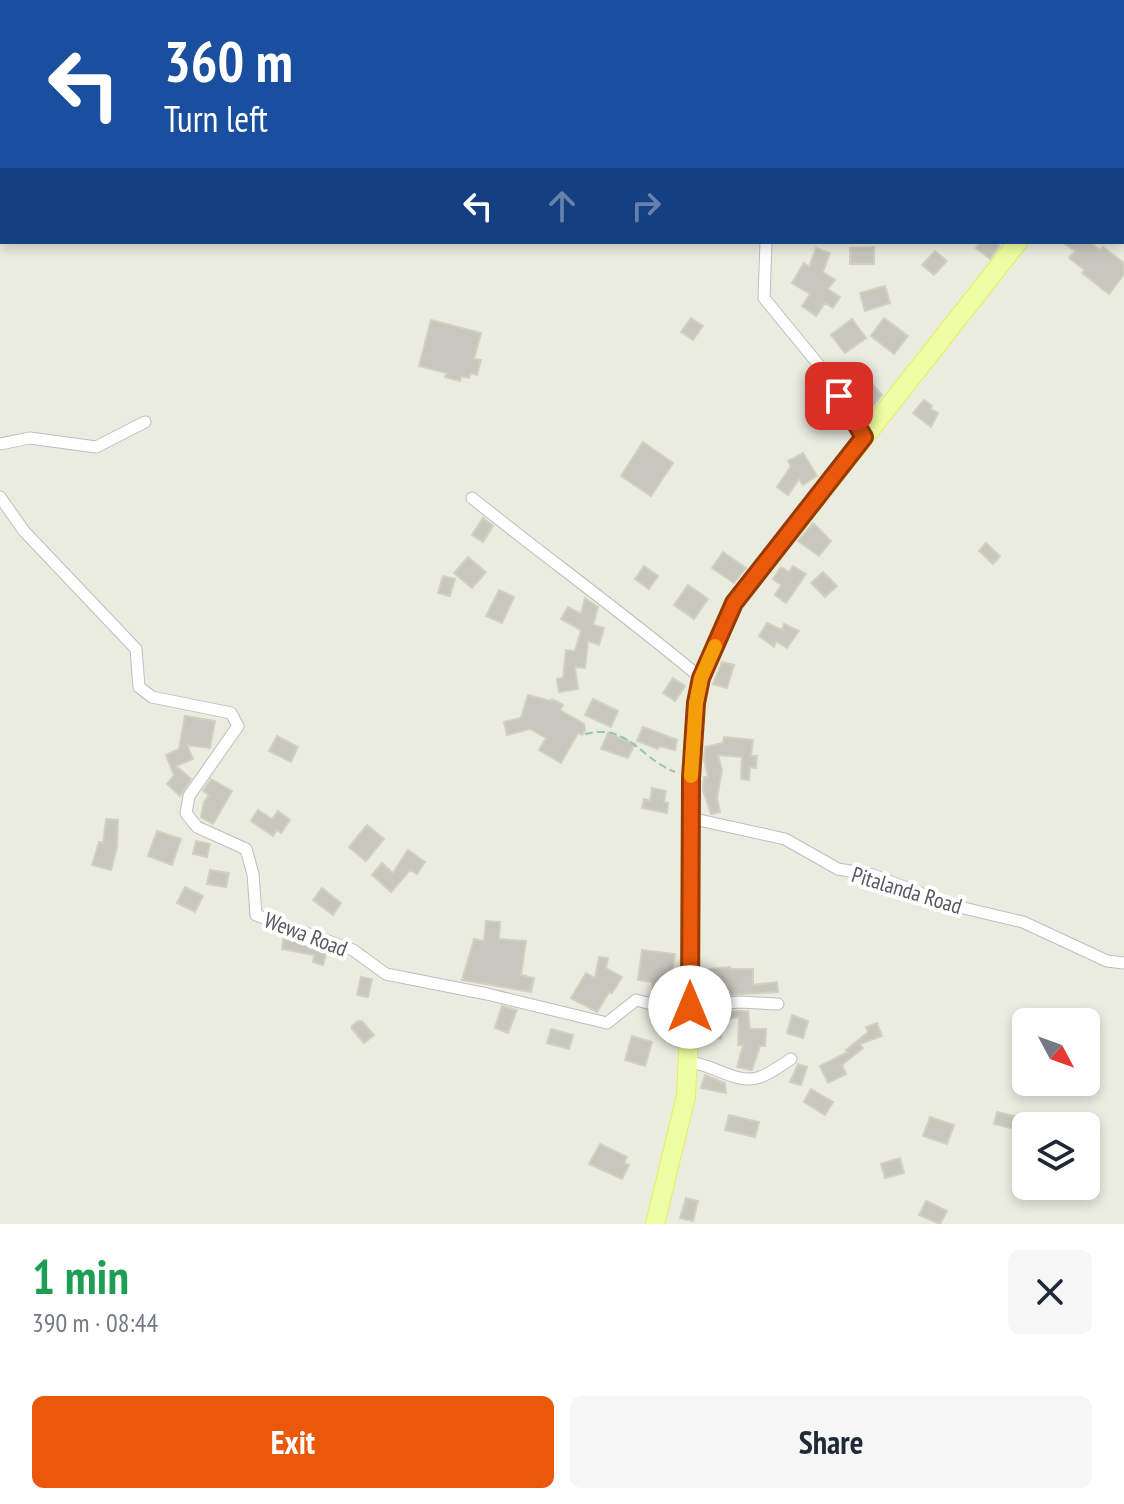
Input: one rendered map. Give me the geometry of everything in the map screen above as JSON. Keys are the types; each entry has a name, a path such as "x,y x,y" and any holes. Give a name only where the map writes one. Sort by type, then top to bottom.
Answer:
{"main road":[{"path":"655,1224 686,1096 690,1010 691,778 696,703 701,678 734,603 1016,244"}],"street":[{"path":"766,244 764,298 827,375 864,437"},
{"path":"0,444 30,438 96,447 145,422"},
{"name":"Wewa Road","path":"0,497 24,531 136,649 139,687 152,697 231,713 238,726 189,796 186,813 197,827 246,849 253,874 256,915 353,950 386,974 607,1023 636,1000 690,1010"},
{"path":"472,498 575,580 628,617 701,678"},
{"name":"Pitalanda Road","path":"690,818 785,839 838,869 873,875 951,905 1023,922 1107,961 1124,963"},
{"path":"690,1010 739,1002 778,1004"},
{"path":"688,1062 703,1063 741,1079 758,1078 791,1059"}],"path":[{"path":"585,734 600,730 617,733 631,740 654,762 691,778"}],"building":[{"path":"979,244 999,246 990,259 976,248"},
{"path":"1065,244 1092,244 1100,250 1103,247 1124,263 1124,274 1109,294 1082,273 1085,270 1069,258 1075,251"},
{"path":"874,247 874,264 850,264 850,248"},
{"path":"816,248 830,253 823,272 835,280 828,289 840,297 833,308 825,303 816,316 802,306 810,294 792,283 804,263 809,267"},
{"path":"935,251 947,261 934,275 922,265"},
{"path":"885,286 890,303 865,311 860,293"},
{"path":"691,318 703,326 693,340 681,332"},
{"path":"884,318 908,336 894,354 871,336"},
{"path":"852,319 866,338 845,353 831,335"},
{"path":"431,320 481,333 474,359 481,360 477,375 471,373 469,378 461,376 460,381 445,377 447,373 419,366"},
{"path":"873,385 882,395 864,416 850,398 857,392 860,396"},
{"path":"924,400 932,406 930,409 938,413 931,427 913,413"},
{"path":"643,442 673,463 651,496 621,476"},
{"path":"803,453 817,476 803,485 799,479 788,495 777,487 791,466 788,461"},
{"path":"483,518 493,526 483,542 472,535"},
{"path":"813,523 831,541 819,556 798,541"},
{"path":"986,543 1000,556 993,564 979,551"},
{"path":"723,552 746,568 734,583 712,568"},
{"path":"468,557 486,572 472,588 454,573"},
{"path":"644,566 658,576 649,589 635,579"},
{"path":"793,566 806,574 786,603 775,595 781,585 773,579 781,567 789,572"},
{"path":"823,572 837,586 825,597 811,583"},
{"path":"443,576 455,579 450,596 438,593"},
{"path":"688,585 708,599 694,619 674,605"},
{"path":"499,590 514,597 502,623 486,616"},
{"path":"585,598 598,607 593,625 604,628 599,645 588,641 585,668 575,667 578,689 559,692 557,679 563,678 566,650 575,651 581,630 561,619 568,607 581,614"},
{"path":"767,623 782,630 784,624 799,631 787,648 776,641 774,647 759,636"},
{"path":"722,662 734,665 727,688 713,684"},
{"path":"673,678 685,686 675,701 663,693"},
{"path":"528,695 552,699 563,705 560,710 584,724 585,730 582,735 578,733 561,763 539,750 546,738 530,729 507,735 504,722 521,718"},
{"path":"593,699 618,711 611,727 585,715"},
{"path":"185,716 215,721 210,748 187,745 193,759 176,766 191,779 180,796 167,784 174,775 166,755 179,749"},
{"path":"643,727 677,740 675,750 659,746 658,749 637,741"},
{"path":"608,733 635,744 628,758 601,749"},
{"path":"277,736 298,747 291,762 269,751"},
{"path":"724,737 753,740 751,756 757,756 756,768 750,767 749,780 741,779 742,757 718,755 722,770 717,798 720,812 711,814 703,790 704,777 708,777 705,747 723,743"},
{"path":"211,779 232,791 213,824 201,817 209,795 203,791"},
{"path":"652,788 666,791 664,802 668,803 667,813 642,808 644,799 650,801"},
{"path":"258,810 272,819 278,811 290,820 281,833 277,830 273,836 251,821"},
{"path":"106,819 118,820 117,847 111,870 92,865 99,842 103,843"},
{"path":"367,825 384,839 366,861 349,847"},
{"path":"157,831 181,839 172,865 148,856"},
{"path":"196,841 210,844 207,857 193,854"},
{"path":"408,850 425,862 417,874 410,870 391,892 372,875 382,863 393,873"},
{"path":"210,870 229,873 226,887 207,884"},
{"path":"185,887 203,896 195,912 177,903"},
{"path":"322,888 341,903 333,915 313,900"},
{"path":"486,921 500,922 499,939 526,941 521,975 534,978 531,992 462,980 474,939 484,941"},
{"path":"284,935 327,950 323,965 313,962 314,955 282,949"},
{"path":"642,950 675,954 669,989 678,988 678,1002 654,996 652,982 638,980"},
{"path":"599,957 608,958 606,968 622,977 597,1012 571,998 586,973 595,978"},
{"path":"710,969 753,969 753,985 777,982 778,992 710,996"},
{"path":"361,977 372,979 368,997 357,995"},
{"path":"502,1006 517,1010 508,1033 495,1028"},
{"path":"748,1011 750,1029 766,1029 765,1046 760,1046 752,1070 737,1067 743,1045 738,1045 739,1017 719,1020 721,1038 709,1039 704,1014"},
{"path":"792,1015 808,1021 803,1038 787,1033"},
{"path":"358,1021 362,1021 374,1035 364,1043 352,1029"},
{"path":"877,1023 882,1036 860,1044 863,1048 842,1065 846,1074 828,1083 820,1066 848,1052 846,1050 868,1032 866,1027"},
{"path":"551,1029 573,1035 569,1049 547,1043"},
{"path":"632,1036 652,1042 645,1066 625,1060"},
{"path":"798,1064 807,1067 801,1085 790,1082"},
{"path":"705,1075 725,1083 726,1093 701,1088"},
{"path":"811,1089 833,1102 825,1115 804,1102"},
{"path":"997,1112 1012,1115 1012,1128 994,1124"},
{"path":"729,1115 759,1122 755,1137 725,1130"},
{"path":"930,1117 954,1125 947,1144 923,1136"},
{"path":"600,1144 627,1157 624,1163 629,1165 622,1179 589,1164"},
{"path":"900,1158 904,1173 885,1178 881,1164"},
{"path":"686,1198 698,1201 693,1221 680,1218"},
{"path":"926,1201 947,1211 940,1224 919,1215"}],"slow traffic":[{"path":"691,776 696,703 701,678 715,646"}],"route":[{"path":"690,1007 691,778 696,703 701,678 734,603 864,437 839,396"}]}
